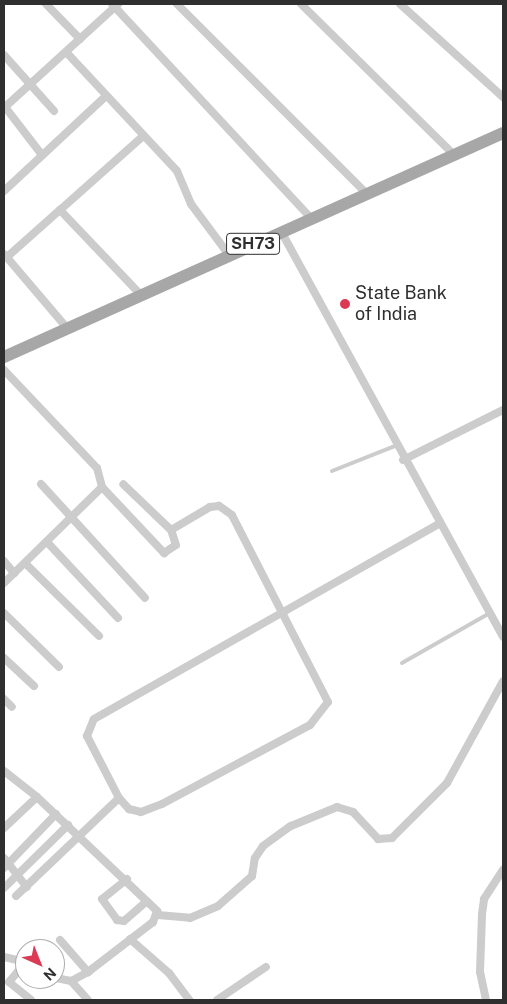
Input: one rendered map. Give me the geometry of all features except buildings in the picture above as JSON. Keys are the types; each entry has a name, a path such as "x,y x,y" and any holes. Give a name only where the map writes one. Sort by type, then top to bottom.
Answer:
{"main road":[{"name":"SH73","path":"4,357 140,294 282,233 503,133"}],"street":[{"path":"46,4 80,39"},
{"path":"177,4 367,194"},
{"path":"301,4 454,155"},
{"path":"400,4 503,97"},
{"path":"42,155 4,107 67,52 115,5 312,219"},
{"path":"67,52 181,177 192,204 229,255"},
{"path":"4,55 54,111"},
{"path":"4,191 106,96"},
{"path":"67,328 6,256 143,136"},
{"path":"60,210 140,294"},
{"path":"282,233 403,460 503,636"},
{"path":"4,370 97,468 102,487 164,553 176,545 171,530 123,484"},
{"path":"403,460 503,410"},
{"path":"41,484 145,598"},
{"path":"4,583 73,518 102,487"},
{"path":"171,530 210,507 226,510 282,611 325,692 328,702 323,712 310,725 162,804 141,812 129,809 120,798 88,736 94,719 282,611 439,524"},
{"path":"47,542 118,618"},
{"path":"4,561 14,573"},
{"path":"24,563 99,636"},
{"path":"4,613 60,667"},
{"path":"4,658 34,686"},
{"path":"71,981 88,972 158,915 190,918 218,906 252,876 255,858 264,846 291,826 331,809 345,806 378,839 392,838 447,783 503,681"},
{"path":"4,699 12,707"},
{"path":"4,771 37,797 127,879 158,915"},
{"path":"4,828 37,797"},
{"path":"16,896 120,798"},
{"path":"27,887 5,863 56,814"},
{"path":"4,888 68,825"},
{"path":"486,1000 480,972 482,914 484,899 503,870"},
{"path":"127,879 102,900 117,920 124,921 147,901"},
{"path":"130,939 169,973 189,1000"},
{"path":"65,946 88,972"},
{"path":"217,1000 266,967"},
{"path":"15,973 6,983 31,1000"},
{"path":"65,980 71,981 88,1000"}],"lane":[{"path":"332,471 396,446"},
{"path":"402,663 490,613"}],"place":[{"name":"State Bank of India","path":"345,304"}]}
